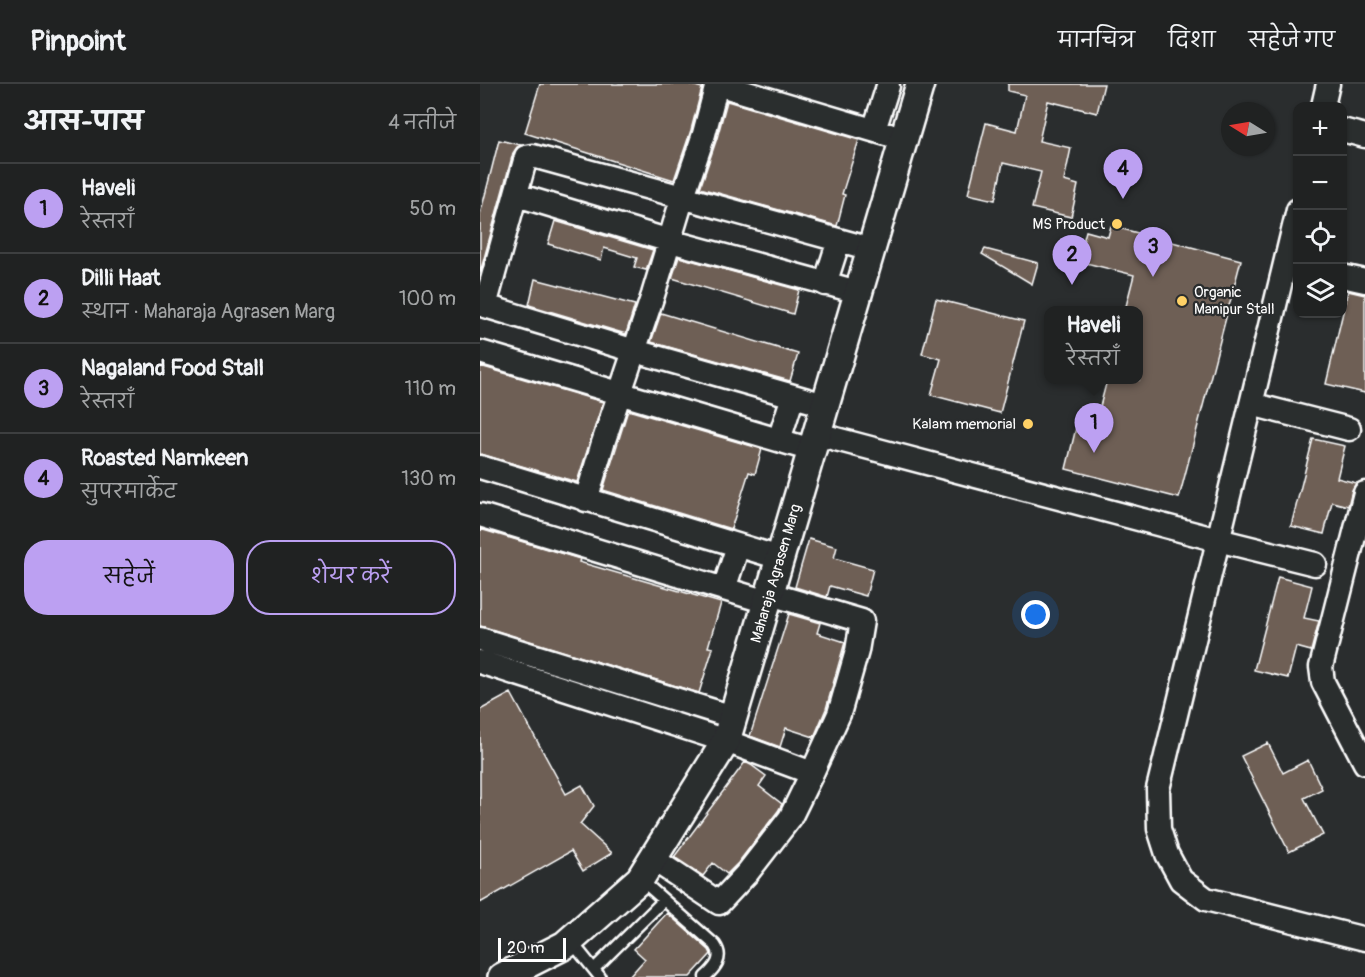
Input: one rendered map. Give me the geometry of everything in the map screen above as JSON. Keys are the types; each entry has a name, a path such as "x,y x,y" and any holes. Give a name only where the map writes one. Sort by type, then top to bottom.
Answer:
{"street":[{"path":"586,500 704,134 717,84 903,139"},
{"path":"1324,102 1328,84"},
{"path":"874,130 884,85 918,89"},
{"name":"Maharaja Agrasen Marg","path":"502,977 565,945 647,869 730,729 918,89"},
{"path":"1347,131 1365,136"},
{"path":"825,405 634,351 483,316 526,157 533,156 683,196 871,249"},
{"path":"517,195 670,241 858,292"},
{"path":"825,284 839,240"},
{"path":"1291,262 1251,404 1158,789 1159,829 1167,854 1180,880 1206,899 1365,939"},
{"path":"1347,277 1365,281"},
{"path":"480,352 779,440 814,442 1315,564"},
{"path":"779,440 793,396"},
{"path":"1251,404 1349,429"},
{"path":"480,467 780,558"},
{"path":"1362,750 1323,682 1321,666 1365,493"},
{"path":"480,515 724,589 862,621 857,651 839,714 790,818 748,872 719,903 647,869"},
{"path":"724,589 738,546"},
{"path":"480,639 730,729 812,773"},
{"path":"480,662 730,729"}],"lane":[{"path":"647,869 664,900 719,951 718,963 705,977"},
{"path":"570,941 597,973 664,900"}],"building":[{"path":"540,84 689,84 702,88 674,180 525,133"},
{"path":"1008,84 1104,84 1097,113 1048,101 1039,141 1071,148 1064,181 1078,185 1071,217 1032,208 1041,172 1003,163 995,200 968,194 986,123 1017,131 1025,95 1008,91"},
{"path":"727,101 859,140 842,194 845,195 837,226 700,188"},
{"path":"499,140 521,145 513,153 480,273 480,215"},
{"path":"555,221 653,250 646,270 634,267 637,258 604,248 601,260 548,244"},
{"path":"1111,226 1241,260 1179,498 1066,469 1076,428 1093,433 1106,384 1143,384 1143,306 1126,306 1134,275 1078,261 1086,231 1108,237"},
{"path":"985,249 1038,263 1032,284 982,254"},
{"path":"679,257 799,290 793,314 672,278"},
{"path":"535,279 635,305 626,334 529,305"},
{"path":"1348,291 1365,295 1365,393 1326,384 1342,318 1347,318"},
{"path":"936,299 1024,321 1000,413 931,395 941,359 922,354"},
{"path":"661,313 798,354 790,381 651,342"},
{"path":"480,366 603,402 577,482 480,454"},
{"path":"628,410 762,449 755,474 749,472 731,529 603,490"},
{"path":"1313,439 1345,446 1337,478 1356,483 1348,506 1332,502 1324,534 1291,526"},
{"path":"480,529 580,559 579,562 721,603 708,647 713,648 699,693 480,626"},
{"path":"809,539 837,547 834,558 873,569 866,596 830,586 827,597 795,587"},
{"path":"1278,577 1312,586 1304,618 1319,621 1311,651 1296,647 1288,678 1254,670"},
{"path":"789,614 820,623 817,633 845,642 826,709 814,737 786,728 780,747 750,736"},
{"path":"511,693 566,794 582,785 594,806 580,824 612,853 583,871 571,851 480,903 480,710"},
{"path":"1268,743 1283,773 1308,760 1322,789 1304,798 1323,835 1289,852 1241,756"},
{"path":"745,762 766,776 759,786 782,804 738,863 727,874 713,863 703,876 674,857"},
{"path":"667,913 711,954 690,977 629,977 645,959 634,949"}],"place":[{"name":"Roasted Namkeen","path":"1123,199"},
{"name":"MS Product","path":"1117,224"},
{"name":"Nagaland Food Stall","path":"1153,277"},
{"name":"Dilli Haat","path":"1072,285"},
{"name":"Organic Manipur Stall","path":"1182,301"},
{"name":"Kalam memorial","path":"1028,424"},
{"name":"Haveli","path":"1094,453"}]}
